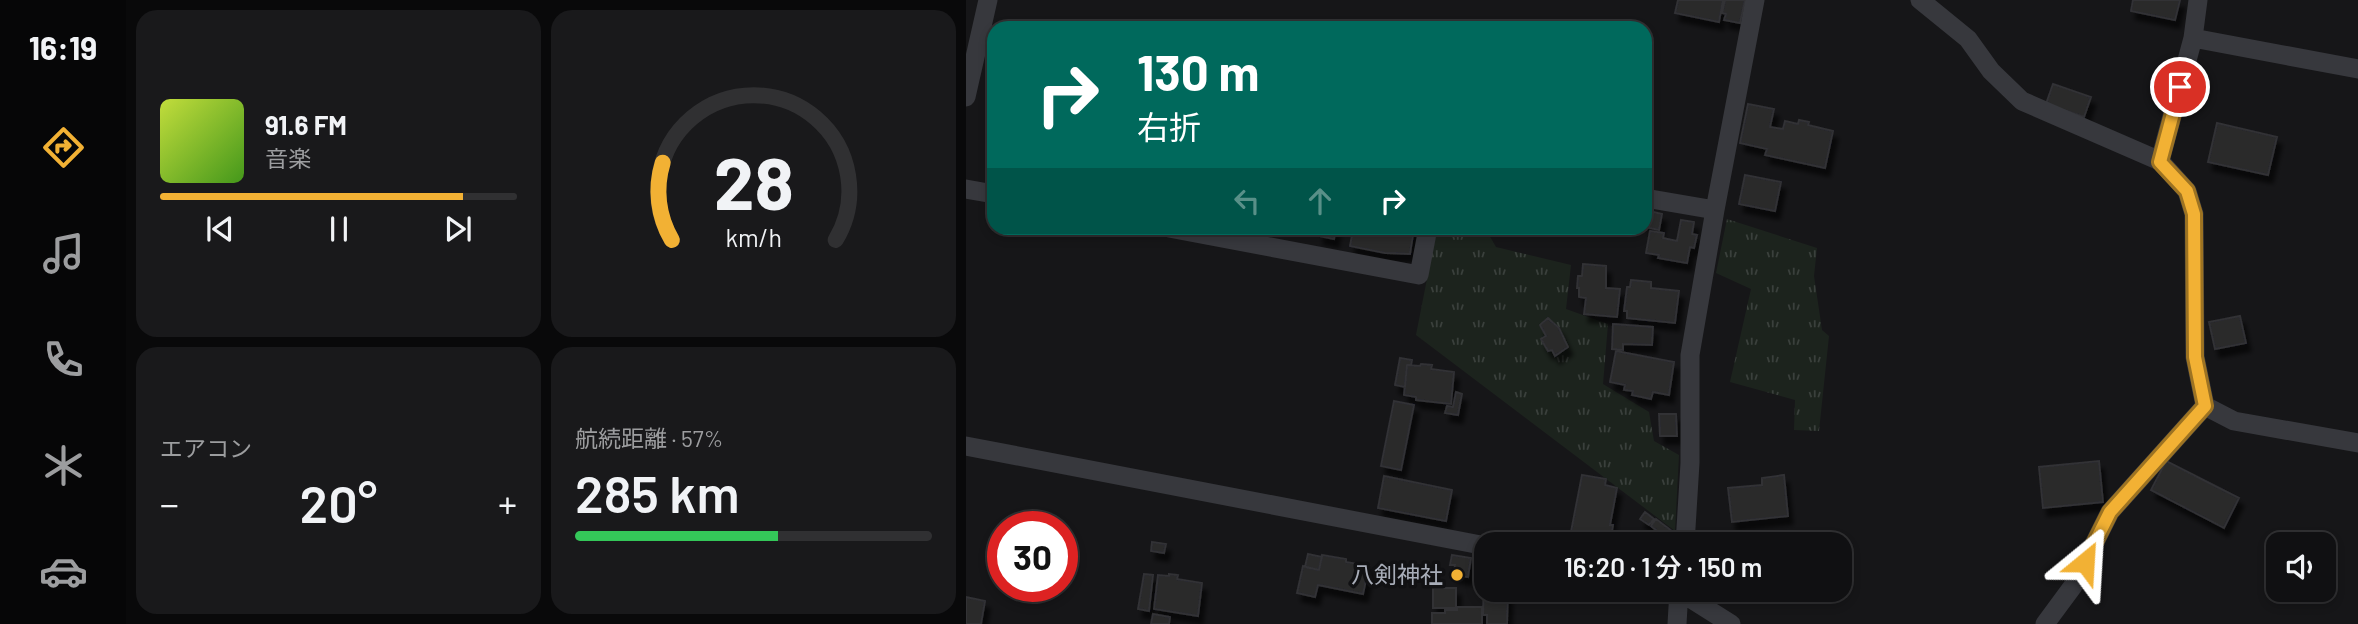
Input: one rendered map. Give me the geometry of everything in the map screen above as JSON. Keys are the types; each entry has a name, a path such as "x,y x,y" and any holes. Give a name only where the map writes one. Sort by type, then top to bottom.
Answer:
{"street":[{"path":"966,97 988,0"},
{"path":"1686,532 1690,463 1690,355 1714,210 1755,0"},
{"path":"1920,0 1968,39 1991,71 2022,101 2160,162 2187,191 2194,214 2195,357 2205,406"},
{"path":"2160,162 2193,38 2197,0"},
{"path":"2193,38 2358,69"},
{"path":"966,189 987,193"},
{"path":"1652,199 1714,210"},
{"path":"1206,235 1419,275 1426,235"},
{"path":"2205,406 2234,421 2358,443"},
{"path":"2045,624 2073,586 2110,512 2205,406"},
{"path":"966,446 1474,544"},
{"path":"1677,624 1678,602"},
{"path":"1697,602 1731,624"}],"green space":[{"path":"1727,219 1817,248 1814,276 1822,330 1829,336 1819,431 1794,430 1795,400 1730,382 1751,289 1716,273"},
{"path":"1436,235 1489,235 1496,247 1571,265 1566,309 1608,324 1603,384 1649,412 1654,441 1679,455 1675,531 1416,335"}],"building":[{"path":"1678,0 1723,0 1719,22 1675,13"},
{"path":"1725,0 1745,0 1740,23 1724,20 1726,14 1722,13"},
{"path":"2133,0 2180,0 2175,20 2131,11"},
{"path":"2053,84 2091,97 2084,117 2046,104"},
{"path":"1748,104 1774,109 1770,127 1783,129 1785,121 1798,124 1799,120 1833,131 1825,168 1765,155 1767,149 1740,143"},
{"path":"2217,123 2277,137 2268,175 2208,162"},
{"path":"1745,175 1781,182 1775,211 1739,204"},
{"path":"1652,212 1662,214 1659,230 1652,228"},
{"path":"1681,220 1694,222 1692,234 1697,235 1694,248 1690,247 1687,263 1646,253 1652,231 1664,233 1663,238 1677,241"},
{"path":"1319,235 1335,235 1334,239"},
{"path":"1352,235 1413,235 1410,254 1385,253 1350,246"},
{"path":"1583,264 1606,266 1606,288 1620,289 1617,317 1584,314 1586,298 1579,297 1577,288"},
{"path":"1631,280 1651,282 1651,288 1679,291 1675,323 1627,318 1627,311 1624,311 1627,287 1630,287"},
{"path":"2240,316 2246,343 2215,349 2209,322"},
{"path":"1548,318 1559,328 1568,347 1555,356 1552,350 1548,351 1541,339 1546,336 1540,325"},
{"path":"1613,324 1653,327 1652,345 1623,344 1623,350 1612,349"},
{"path":"1616,351 1674,362 1669,395 1653,392 1651,399 1632,395 1633,391 1624,390 1625,385 1610,382"},
{"path":"1400,358 1412,360 1411,365 1407,365 1405,387 1395,385"},
{"path":"1407,365 1432,365 1431,369 1454,372 1451,404 1416,400 1416,397 1404,395"},
{"path":"1456,392 1462,394 1458,415 1445,413 1447,406 1453,407"},
{"path":"1394,401 1414,405 1401,470 1381,466"},
{"path":"1659,414 1676,414 1677,436 1660,436"},
{"path":"2099,461 2103,502 2043,508 2039,467"},
{"path":"2166,461 2239,498 2224,528 2151,490"},
{"path":"1582,475 1606,479 1605,485 1617,488 1610,525 1613,525 1612,532 1571,532"},
{"path":"1784,475 1788,516 1732,522 1728,488 1762,485 1762,478"},
{"path":"1384,476 1452,490 1446,521 1378,508"},
{"path":"1645,512 1654,519 1649,525 1640,519"},
{"path":"1656,519 1673,532 1658,532 1651,526"},
{"path":"1152,542 1166,544 1164,553 1151,551"},
{"path":"1308,554 1322,557 1319,570 1305,567"},
{"path":"1322,555 1369,566 1363,594 1318,585 1315,597 1297,593 1303,566 1319,570"},
{"path":"1452,555 1471,558 1468,577 1454,575 1455,565 1450,565"},
{"path":"1144,574 1153,575 1149,611 1138,609"},
{"path":"1158,575 1178,575 1177,579 1202,583 1198,616 1154,609"},
{"path":"1433,588 1456,588 1456,608 1433,608"},
{"path":"966,597 985,601 981,624 966,624"},
{"path":"1483,602 1508,602 1507,624 1487,624 1487,615 1483,615"},
{"path":"1457,607 1482,607 1482,624 1432,624 1432,613 1445,613 1445,610 1457,610"},
{"path":"1153,614 1170,617 1169,624 1151,624"}],"place":[{"name":"八剣神社","path":"1457,575"}],"route":[{"path":"2085,562 2110,512 2205,406 2195,357 2194,214 2187,191 2160,162 2180,87"}]}
